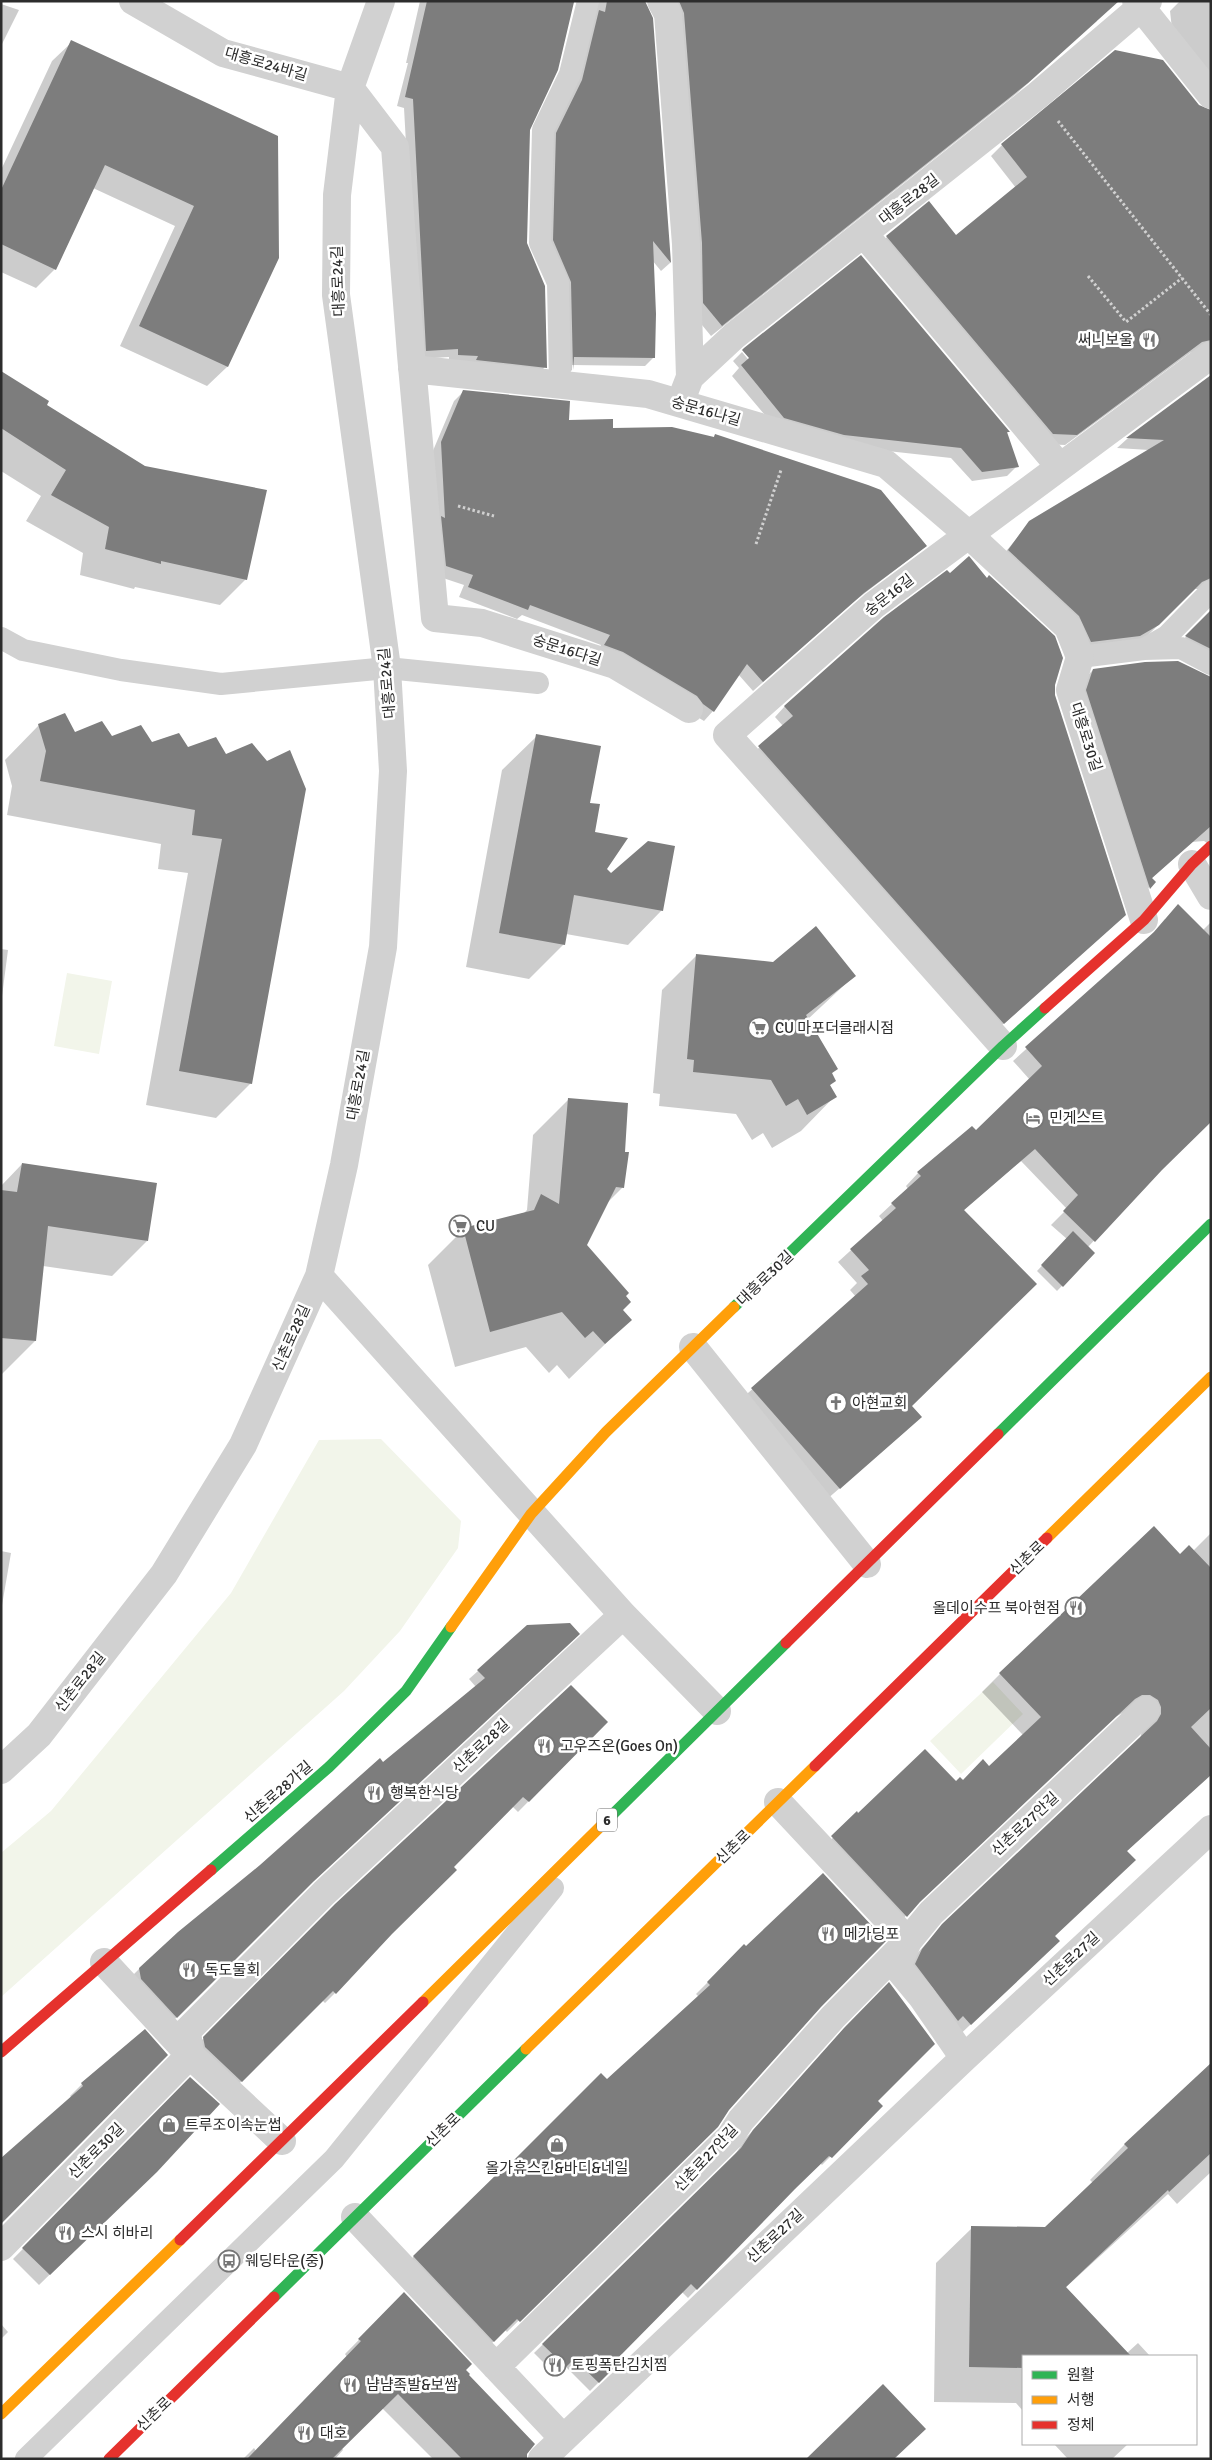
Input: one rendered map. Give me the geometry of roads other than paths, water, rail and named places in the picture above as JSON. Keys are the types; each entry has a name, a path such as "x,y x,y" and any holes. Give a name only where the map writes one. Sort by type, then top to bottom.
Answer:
{"main road":[{"name":"대흥로30길","path":"531,1514 606,1432 1003,1046 1144,920 1201,855"},
{"name":"6","path":"1,2414 282,2141 1211,1224"},
{"name":"신촌로","path":"109,2459 1211,1378"},
{"name":"신촌로28가길","path":"1,2052 329,1767 406,1691 531,1514"}],"street":[{"name":"대흥로24바길","path":"133,1 223,54 350,88"},
{"name":"대흥로24길","path":"319,1276 344,1165 383,947 393,771 387,668 336,295 337,195 350,88 381,1"},
{"path":"662,1 668,14 686,244 690,377"},
{"path":"1142,3 1211,95"},
{"name":"대흥로28길","path":"680,404 690,377 734,336 1038,96 1142,3"},
{"path":"350,88 395,147 412,369"},
{"path":"864,234 1060,467"},
{"name":"숭문16길","path":"1003,1046 727,735 874,605 1211,355"},
{"name":"숭문16나길","path":"412,369 648,394 792,436 886,464 969,534"},
{"name":"숭문16다길","path":"412,369 435,618 482,623 615,665 690,709"},
{"path":"969,534 1068,626 1080,657"},
{"name":"대흥로30길","path":"1080,657 1070,690 1144,920"},
{"path":"1201,855 1211,896"},
{"path":"319,1276 623,1615 717,1712"},
{"name":"신촌로28길","path":"1,1770 39,1735 164,1574 243,1445 319,1276"},
{"path":"693,1348 867,1564"},
{"name":"신촌로28길","path":"190,2054 187,2031 324,1893 623,1615"},
{"name":"신촌로27안길","path":"496,2367 730,2137 741,2120 833,2017 908,1941 931,1913 1146,1710"},
{"path":"778,1802 908,1941"},
{"name":"신촌로27길","path":"542,2459 964,2058 1211,1829"},
{"name":"신촌로27안길","path":"908,1941 897,1967 922,1997 964,2058"},
{"path":"104,1962 190,2054 282,2141"},
{"name":"신촌로30길","path":"1,2247 190,2054"},
{"path":"355,2217 563,2438"}],"lane":[{"path":"560,384 558,283 540,243 543,130 570,74 588,1"},
{"path":"1144,649 1167,636 1211,591"},
{"path":"1,638 23,650 121,670 221,684 387,668 538,683"},
{"path":"1080,657 1144,649 1181,648 1211,664"},
{"path":"26,2459 334,2158 612,1815"}],"place":[{"name":"써니보울","path":"1149,340"},
{"name":"CU 마포더클래시점","path":"759,1028"},
{"name":"민게스트","path":"1033,1118"},
{"name":"CU","path":"460,1226"},
{"name":"아현교회","path":"836,1403"},
{"name":"올데이수프 북아현점","path":"1076,1608"},
{"name":"고우즈온(Goes On)","path":"544,1746"},
{"name":"행복한식당","path":"374,1793"},
{"name":"메가딩포","path":"828,1934"},
{"name":"독도물회","path":"189,1970"},
{"name":"트루조이속눈썹","path":"169,2125"},
{"name":"올가휴스킨&바디&네일","path":"557,2145"},
{"name":"스시 히바리","path":"65,2233"},
{"name":"웨딩타운(중)","path":"229,2261"},
{"name":"토핑폭탄김치찜","path":"555,2365"},
{"name":"냠냠족발&보쌈","path":"350,2385"},
{"name":"대호","path":"304,2433"}]}
